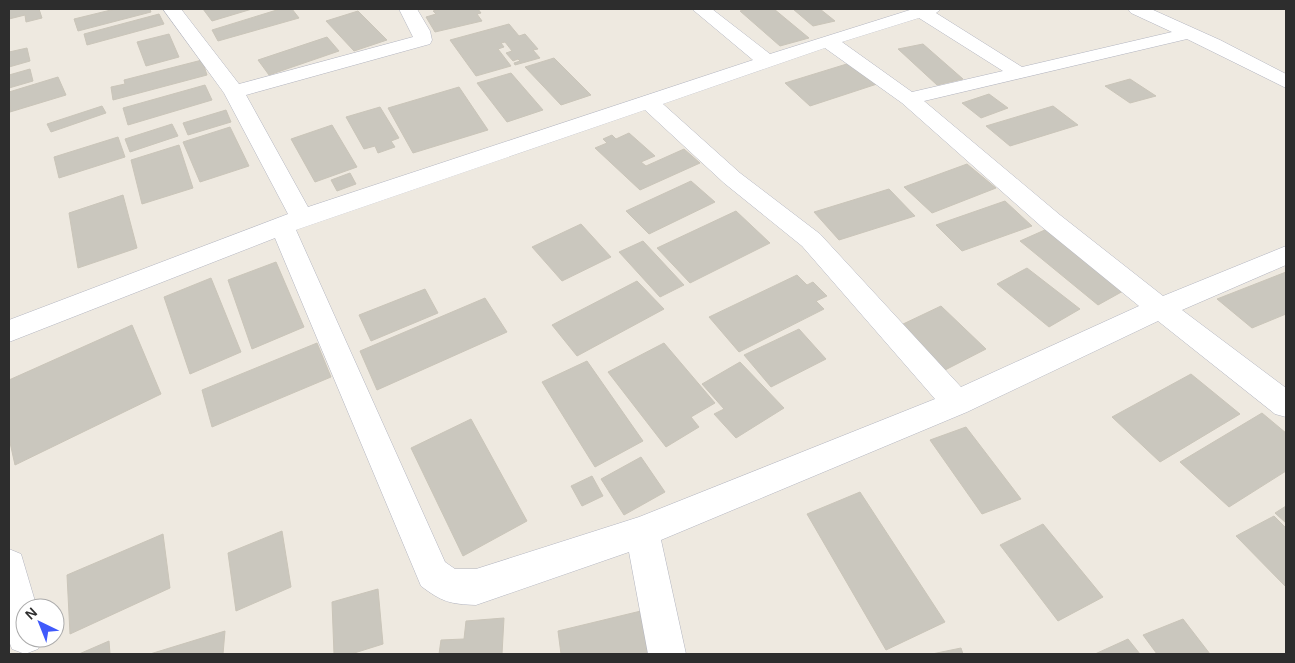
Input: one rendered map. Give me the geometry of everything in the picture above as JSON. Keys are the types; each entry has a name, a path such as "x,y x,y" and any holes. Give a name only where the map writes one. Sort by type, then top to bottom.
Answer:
{"street":[{"path":"172,9 234,92 292,222 433,574 450,586 476,587 642,532 957,403 1160,308 1286,255"},
{"path":"234,92 319,67 423,40 421,31 408,9"},
{"path":"701,9 767,61"},
{"path":"863,9 881,23"},
{"path":"1137,9 1190,33 1286,82"},
{"path":"9,331 292,222 767,61 829,42 881,23 927,10 1019,73"},
{"path":"909,99 1190,33"},
{"path":"829,42 909,99 1051,220 1160,308 1286,405"},
{"path":"648,102 732,178 811,240 957,403"},
{"path":"642,532 667,654"},
{"path":"9,566 16,598"}],"building":[{"path":"9,9 39,9 42,18 26,22 25,15 9,19"},
{"path":"115,9 150,9 151,12 78,31 74,19"},
{"path":"203,9 252,9 212,21"},
{"path":"280,9 292,9 299,18 218,41 212,30"},
{"path":"441,9 478,9 481,13 477,14 482,21 435,32 426,17 436,14 433,11"},
{"path":"774,9 809,38 780,46 740,11"},
{"path":"793,9 820,9 835,21 813,26"},
{"path":"358,11 387,40 354,51 326,21"},
{"path":"159,14 164,24 87,45 84,34"},
{"path":"509,24 519,36 525,34 538,49 533,50 540,58 515,65 514,63 520,61 518,59 513,61 506,53 512,51 505,42 501,43 504,47 498,49 511,66 476,76 450,40"},
{"path":"169,34 179,57 146,66 137,42"},
{"path":"327,37 339,51 269,75 258,60"},
{"path":"923,44 963,79 937,85 898,49"},
{"path":"27,48 30,61 9,67 9,52"},
{"path":"554,58 591,95 561,105 525,67"},
{"path":"202,60 207,75 113,100 111,87 125,84 124,80"},
{"path":"850,63 877,84 810,106 785,83"},
{"path":"30,69 33,81 9,88 9,75"},
{"path":"511,73 543,110 507,122 477,83"},
{"path":"58,77 66,95 10,112 9,92"},
{"path":"1130,79 1156,96 1130,103 1105,86"},
{"path":"205,85 212,100 128,125 123,108"},
{"path":"459,87 488,130 413,153 388,108"},
{"path":"989,94 1008,108 981,118 962,103"},
{"path":"102,106 106,113 51,132 47,124"},
{"path":"1053,106 1078,125 1010,146 986,126"},
{"path":"380,107 399,138 391,141 395,147 378,153 375,146 364,149 346,117"},
{"path":"226,110 231,122 188,135 183,123"},
{"path":"172,124 178,136 130,152 125,139"},
{"path":"332,125 357,167 315,182 291,139"},
{"path":"230,127 249,166 200,182 183,142"},
{"path":"629,133 655,156 641,162 646,166 684,149 700,163 640,190 595,148 607,143 603,139 612,135 616,139"},
{"path":"118,137 125,157 59,178 54,157"},
{"path":"179,145 193,188 142,204 131,160"},
{"path":"967,164 996,188 932,213 904,187"},
{"path":"350,173 356,184 337,191 331,180"},
{"path":"691,181 715,202 649,234 626,211"},
{"path":"889,189 915,216 839,240 814,212"},
{"path":"123,195 137,248 78,268 69,213"},
{"path":"1005,201 1032,226 962,251 936,225"},
{"path":"736,211 770,243 690,283 657,248"},
{"path":"581,224 611,257 562,281 532,247"},
{"path":"1047,229 1125,290 1098,305 1020,241"},
{"path":"643,241 684,285 660,297 619,252"},
{"path":"276,262 304,327 252,349 228,280"},
{"path":"1027,268 1080,309 1049,327 997,284"},
{"path":"1286,272 1286,314 1252,328 1217,299"},
{"path":"797,275 807,285 813,282 827,296 816,301 824,309 739,352 709,317"},
{"path":"211,278 241,352 190,374 164,297"},
{"path":"637,281 664,309 577,356 552,325"},
{"path":"425,289 438,313 371,341 359,315"},
{"path":"485,298 507,332 377,390 360,351"},
{"path":"941,306 986,349 945,370 901,325"},
{"path":"132,325 161,394 15,465 9,438 9,380"},
{"path":"799,329 826,359 771,387 744,355"},
{"path":"317,343 331,377 212,427 202,390"},
{"path":"664,343 715,403 691,417 699,427 666,447 608,372"},
{"path":"587,361 643,441 595,467 542,382"},
{"path":"740,362 784,408 736,438 714,414 724,409 702,384"},
{"path":"1191,374 1240,414 1160,462 1112,417"},
{"path":"1262,413 1286,433 1286,471 1229,507 1180,462"},
{"path":"471,419 527,521 463,556 411,448"},
{"path":"966,427 1021,499 982,514 930,440"},
{"path":"641,457 665,492 624,515 601,479"},
{"path":"592,476 603,496 582,506 571,486"},
{"path":"860,492 945,622 886,650 807,514"},
{"path":"1286,506 1286,523 1275,513"},
{"path":"1274,516 1286,528 1286,587 1236,536"},
{"path":"1043,524 1103,597 1058,621 1000,545"},
{"path":"282,531 291,587 236,611 228,553"},
{"path":"163,534 170,588 70,634 67,575"},
{"path":"378,589 383,644 351,654 334,654 332,602"},
{"path":"645,610 655,654 561,654 558,631"},
{"path":"504,618 502,654 439,654 441,640 464,639 466,621"},
{"path":"1183,619 1210,654 1157,654 1143,635"},
{"path":"225,631 223,654 150,654"},
{"path":"1128,639 1140,654 1095,654"},
{"path":"109,641 110,654 79,654"},
{"path":"961,648 963,654 932,654"}]}
